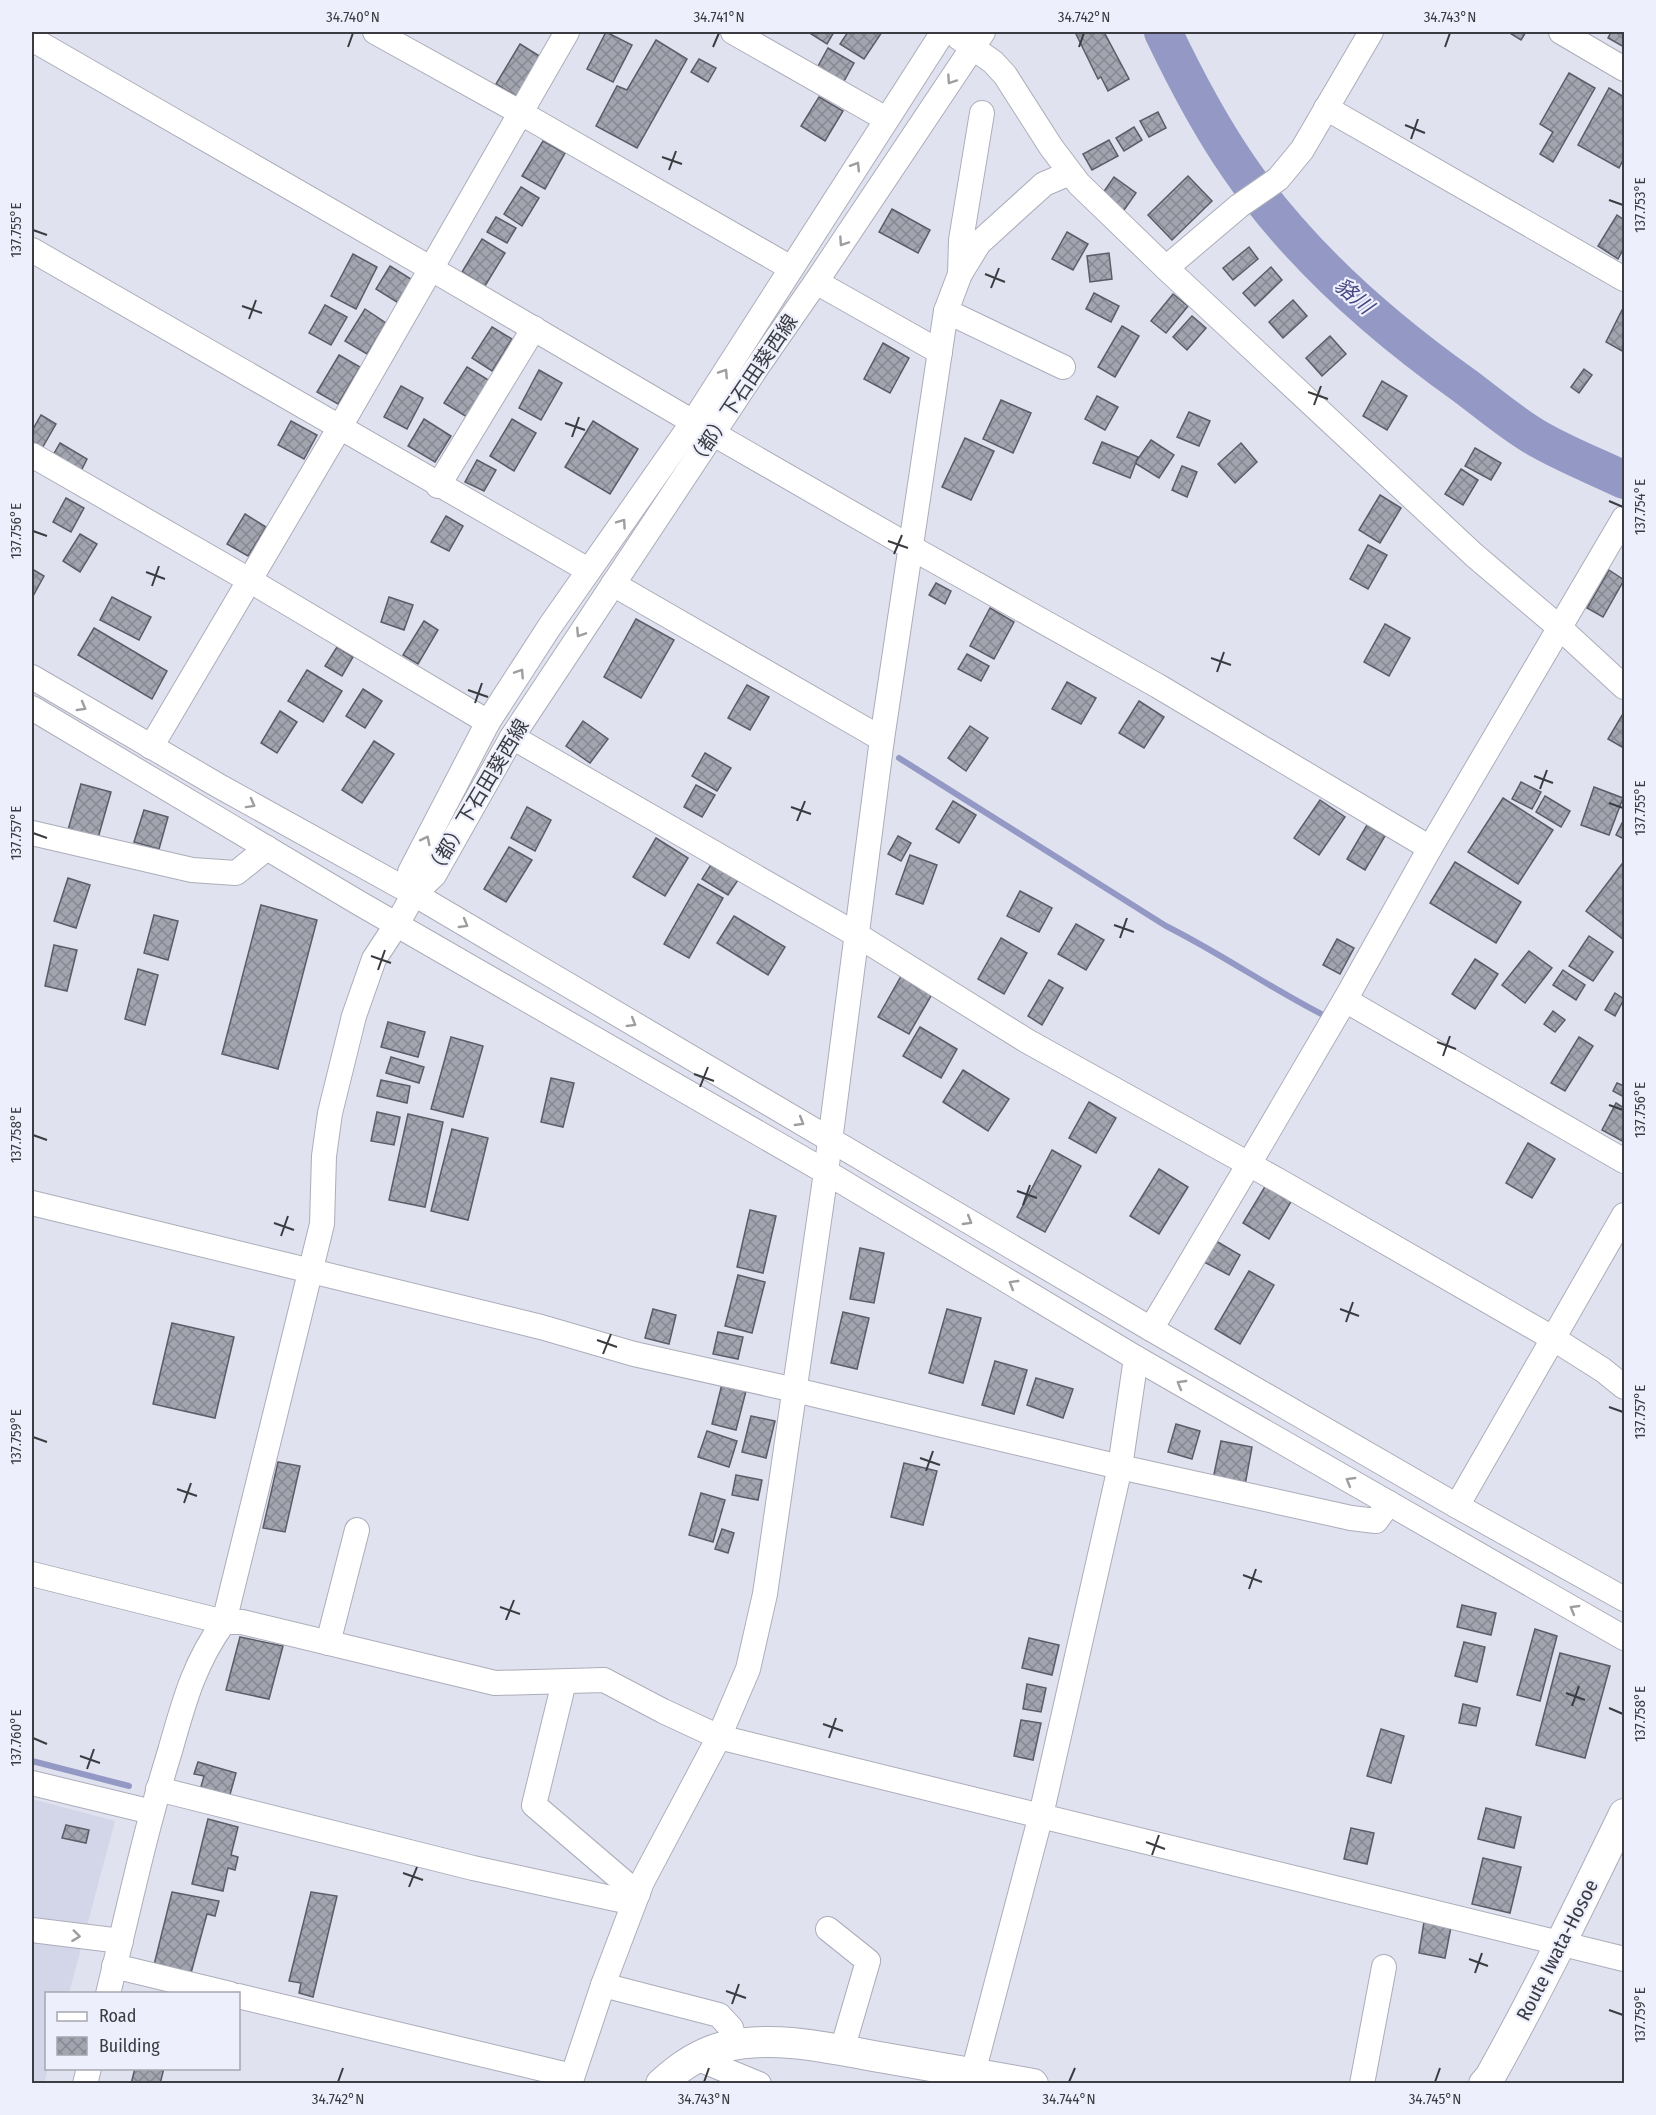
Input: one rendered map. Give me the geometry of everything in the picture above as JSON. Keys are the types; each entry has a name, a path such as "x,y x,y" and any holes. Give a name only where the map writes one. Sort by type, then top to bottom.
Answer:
{"main road":[{"name":"Route Iwata-Hosoe","path":"1490,2081 1562,1944 1624,1814"},
{"path":"661,2084 674,2072 696,2058 722,2048 749,2043 784,2042 1032,2083"}],"street":[{"path":"375,32 521,112 791,268"},
{"path":"151,747 340,427 567,32"},
{"path":"733,32 886,119"},
{"name":"（都）下石田葵西線","path":"414,894 434,875 512,736 612,584 703,428 791,268 943,32"},
{"path":"949,32 978,39 993,62 1005,75 1070,173 1166,268 1474,555 1560,628 1624,687"},
{"path":"1166,268 1239,206 1278,179 1302,150 1371,32"},
{"path":"1561,32 1624,69"},
{"path":"32,39 703,428 1158,686 1430,848"},
{"name":"（都）下石田葵西線","path":"414,894 410,872 488,722 550,626 588,570 703,428 816,282 978,39"},
{"path":"1326,108 1624,279"},
{"path":"960,274 961,240 982,113"},
{"path":"240,1996 571,2080 603,1985 636,1899 719,1737 748,1669 760,1616 826,1172 882,739 946,311 960,274 979,243 1044,184 1070,173"},
{"path":"32,250 438,486 588,570"},
{"path":"816,282 940,352"},
{"path":"946,311 1063,367"},
{"path":"438,486 534,328"},
{"path":"32,455 488,722"},
{"path":"1151,1329 1345,1000 1430,848 1624,518"},
{"path":"612,584 882,739"},
{"path":"32,677 151,747 414,894 1151,1329 1456,1506 1624,1599"},
{"path":"32,708 397,924 826,1172 1136,1358 1624,1638"},
{"path":"512,736 857,935 1027,1041 1249,1164 1554,1340 1603,1370 1624,1387"},
{"path":"32,833 192,870 236,873 267,848"},
{"path":"108,1992 155,1801 193,1677 208,1644 224,1622 322,1224 324,1156 330,1113 354,1016 374,959 414,894"},
{"path":"1345,1000 1624,1161"},
{"path":"32,1203 541,1327 634,1354 1120,1467 1351,1518 1376,1521 1389,1503"},
{"path":"1456,1506 1554,1340 1618,1244 1624,1215"},
{"path":"973,2073 1041,1815 1120,1467 1136,1358"},
{"path":"328,1643 357,1530"},
{"path":"32,1574 224,1622 242,1622 495,1683 604,1680 719,1737 1624,1959"},
{"path":"564,1682 534,1805 636,1899"},
{"path":"32,1783 155,1801 473,1868 636,1899"},
{"path":"828,1929 868,1961 842,2050"},
{"path":"32,1930 121,1941"},
{"path":"114,1966 222,1992"},
{"path":"1362,2084 1384,1967"},
{"path":"603,1985 719,2015 731,2028 736,2045"},
{"path":"696,2058 759,2084"}],"shaded area":[{"path":"32,1799 115,1821 69,1992 45,1992 45,2070 48,2070 44,2084 32,2083"}],"building":[{"path":"606,32 632,45 613,82 587,69"},
{"path":"808,32 834,32 827,44"},
{"path":"848,32 882,32 864,59 840,44"},
{"path":"1075,32 1104,32 1129,79 1108,91 1101,77 1098,79"},
{"path":"1508,32 1526,32 1521,40"},
{"path":"1611,32 1624,32 1624,47 1608,38"},
{"path":"656,40 687,59 637,148 596,126 617,86 627,90"},
{"path":"520,44 541,57 517,97 496,84"},
{"path":"828,48 854,63 843,83 817,68"},
{"path":"699,59 716,68 708,82 691,72"},
{"path":"1569,73 1595,88 1553,162 1540,154 1553,132 1540,124"},
{"path":"1609,88 1624,97 1624,158 1619,168 1578,145"},
{"path":"819,97 843,111 825,141 801,126"},
{"path":"1158,112 1166,128 1149,137 1140,121"},
{"path":"1134,127 1142,140 1124,151 1116,138"},
{"path":"1109,140 1118,156 1092,170 1083,154"},
{"path":"543,141 565,153 545,189 522,176"},
{"path":"1188,176 1212,201 1172,240 1148,215"},
{"path":"1114,177 1136,193 1122,213 1100,197"},
{"path":"521,187 539,198 522,226 504,214"},
{"path":"892,209 930,230 918,253 879,232"},
{"path":"1617,215 1624,220 1624,248 1618,259 1598,246"},
{"path":"496,217 516,228 507,243 487,232"},
{"path":"1067,232 1088,244 1073,270 1052,259"},
{"path":"482,239 505,253 485,286 462,272"},
{"path":"1249,247 1258,259 1233,280 1223,268"},
{"path":"1109,253 1112,279 1090,282 1087,256"},
{"path":"353,254 377,267 356,309 331,296"},
{"path":"390,266 414,281 400,304 376,289"},
{"path":"1271,267 1282,280 1255,306 1243,293"},
{"path":"1094,293 1119,306 1111,322 1086,309"},
{"path":"1173,294 1188,306 1166,333 1151,321"},
{"path":"1293,300 1307,316 1283,338 1269,322"},
{"path":"325,305 347,317 331,345 309,333"},
{"path":"365,309 386,323 367,354 345,341"},
{"path":"1622,310 1624,311 1624,352 1606,342"},
{"path":"1192,316 1206,328 1187,350 1173,337"},
{"path":"1122,326 1139,336 1115,377 1098,367"},
{"path":"492,327 512,339 492,371 472,358"},
{"path":"1330,336 1346,354 1322,376 1306,358"},
{"path":"883,343 909,358 890,393 864,379"},
{"path":"339,355 360,367 338,404 317,392"},
{"path":"467,367 490,381 467,417 444,403"},
{"path":"1584,369 1592,375 1579,393 1571,387"},
{"path":"539,370 562,383 541,420 519,408"},
{"path":"1382,381 1407,396 1387,430 1363,416"},
{"path":"401,386 423,398 407,429 384,417"},
{"path":"1097,396 1118,407 1105,430 1085,419"},
{"path":"1001,400 1031,413 1013,453 983,439"},
{"path":"1189,412 1210,421 1199,446 1177,437"},
{"path":"41,415 56,424 41,450 32,445 32,431"},
{"path":"424,419 451,436 435,462 408,446"},
{"path":"512,419 536,433 514,471 490,456"},
{"path":"291,421 317,435 304,459 278,445"},
{"path":"593,421 638,449 610,494 565,467"},
{"path":"965,438 994,451 971,500 942,487"},
{"path":"1151,440 1174,455 1159,478 1135,463"},
{"path":"1102,442 1138,457 1130,478 1093,463"},
{"path":"60,443 87,459 80,473 52,457"},
{"path":"1241,443 1257,462 1235,483 1218,464"},
{"path":"1475,448 1501,463 1491,480 1465,466"},
{"path":"477,460 496,470 484,491 465,482"},
{"path":"1182,466 1197,472 1187,497 1172,490"},
{"path":"1461,469 1478,480 1463,505 1445,494"},
{"path":"1380,495 1401,508 1380,543 1359,530"},
{"path":"66,498 84,508 71,532 53,522"},
{"path":"245,514 266,527 248,556 227,544"},
{"path":"446,516 463,526 449,551 431,542"},
{"path":"80,534 97,544 80,572 63,561"},
{"path":"1368,545 1387,555 1368,589 1350,579"},
{"path":"32,569 44,576 32,598"},
{"path":"1609,570 1624,580 1603,617 1587,608"},
{"path":"936,583 951,591 945,604 929,595"},
{"path":"112,597 151,617 139,640 100,620"},
{"path":"389,597 413,605 404,630 381,622"},
{"path":"990,608 1014,622 994,659 970,646"},
{"path":"636,619 674,640 641,698 604,677"},
{"path":"424,621 438,630 418,664 403,655"},
{"path":"1385,624 1410,638 1389,676 1364,662"},
{"path":"94,628 167,671 152,699 78,655"},
{"path":"337,647 353,657 342,676 325,666"},
{"path":"967,654 989,666 981,681 958,669"},
{"path":"307,670 342,691 323,722 288,701"},
{"path":"1067,682 1096,698 1081,724 1052,709"},
{"path":"747,685 769,697 750,730 728,718"},
{"path":"363,689 382,701 365,728 346,716"},
{"path":"1139,701 1164,717 1144,748 1119,733"},
{"path":"280,711 297,722 277,753 261,743"},
{"path":"1624,712 1624,744 1622,747 1608,739"},
{"path":"583,721 608,739 590,763 566,746"},
{"path":"970,726 988,738 966,771 948,758"},
{"path":"374,741 394,754 362,803 342,790"},
{"path":"705,753 731,768 717,791 692,776"},
{"path":"1521,782 1541,792 1532,809 1512,799"},
{"path":"81,784 111,792 98,838 68,830"},
{"path":"696,785 715,795 702,817 684,807"},
{"path":"1594,787 1623,798 1609,835 1581,825"},
{"path":"1545,796 1570,811 1561,827 1536,812"},
{"path":"1503,798 1553,830 1518,884 1468,852"},
{"path":"1320,800 1345,817 1319,855 1294,838"},
{"path":"953,801 976,815 959,843 936,829"},
{"path":"527,807 551,820 535,851 511,838"},
{"path":"144,810 168,817 159,849 134,842"},
{"path":"1624,819 1624,839 1616,835"},
{"path":"1367,825 1385,836 1365,870 1347,859"},
{"path":"898,836 911,843 901,861 888,854"},
{"path":"656,838 688,858 665,896 633,877"},
{"path":"509,847 532,860 506,902 484,889"},
{"path":"910,855 937,865 923,904 896,894"},
{"path":"1455,862 1521,902 1496,943 1430,903"},
{"path":"712,863 738,880 728,895 702,879"},
{"path":"1622,864 1624,866 1624,940 1586,911"},
{"path":"68,878 90,885 76,928 54,921"},
{"path":"698,884 723,898 689,958 664,944"},
{"path":"1020,891 1052,908 1039,932 1007,916"},
{"path":"261,905 317,920 278,1069 222,1054"},
{"path":"154,915 178,921 168,960 144,953"},
{"path":"734,916 785,947 768,975 717,943"},
{"path":"1076,924 1104,940 1086,970 1058,954"},
{"path":"1589,936 1613,952 1593,981 1569,966"},
{"path":"1001,938 1027,953 1004,994 978,979"},
{"path":"1337,939 1354,948 1340,974 1323,965"},
{"path":"54,945 77,950 67,991 45,986"},
{"path":"1529,951 1552,968 1525,1003 1502,985"},
{"path":"1475,959 1498,974 1475,1009 1452,994"},
{"path":"138,969 158,975 145,1025 125,1019"},
{"path":"1563,970 1585,985 1576,1000 1553,985"},
{"path":"904,971 935,989 909,1034 878,1017"},
{"path":"1049,980 1063,988 1042,1025 1028,1016"},
{"path":"1615,993 1624,999 1615,1016 1605,1010"},
{"path":"1553,1011 1565,1020 1555,1032 1544,1024"},
{"path":"388,1022 425,1032 418,1057 381,1047"},
{"path":"920,1027 957,1049 941,1078 903,1056"},
{"path":"451,1037 483,1046 463,1117 431,1109"},
{"path":"1579,1037 1593,1046 1565,1091 1551,1083"},
{"path":"391,1057 424,1067 419,1083 386,1073"},
{"path":"963,1070 1009,1099 988,1131 943,1102"},
{"path":"551,1078 574,1083 563,1127 541,1122"},
{"path":"381,1080 410,1086 407,1103 377,1096"},
{"path":"1617,1083 1624,1086 1624,1097 1613,1091"},
{"path":"1089,1102 1116,1118 1096,1153 1069,1138"},
{"path":"1616,1103 1624,1108 1624,1142 1602,1130"},
{"path":"377,1112 400,1117 394,1145 371,1141"},
{"path":"408,1114 443,1122 425,1207 389,1200"},
{"path":"452,1129 488,1138 468,1220 431,1211"},
{"path":"1528,1143 1555,1159 1532,1198 1506,1183"},
{"path":"1052,1150 1081,1166 1045,1232 1017,1217"},
{"path":"1159,1169 1188,1187 1159,1234 1130,1216"},
{"path":"1266,1185 1292,1200 1269,1239 1243,1223"},
{"path":"750,1210 776,1216 763,1273 737,1267"},
{"path":"1216,1241 1240,1255 1229,1275 1204,1262"},
{"path":"860,1248 884,1253 874,1303 850,1299"},
{"path":"1249,1271 1274,1285 1240,1344 1215,1329"},
{"path":"738,1275 765,1282 752,1333 725,1326"},
{"path":"653,1309 676,1315 669,1344 645,1338"},
{"path":"947,1309 981,1318 963,1383 929,1373"},
{"path":"843,1312 869,1318 857,1369 831,1363"},
{"path":"172,1323 234,1337 215,1418 153,1404"},
{"path":"718,1332 743,1337 738,1359 713,1354"},
{"path":"995,1361 1027,1370 1014,1414 982,1405"},
{"path":"1036,1378 1073,1389 1063,1418 1027,1405"},
{"path":"722,1384 746,1391 736,1430 712,1424"},
{"path":"751,1416 775,1421 766,1458 742,1452"},
{"path":"1176,1424 1200,1431 1192,1459 1168,1452"},
{"path":"707,1431 737,1441 729,1467 698,1457"},
{"path":"1221,1441 1252,1447 1245,1485 1213,1479"},
{"path":"278,1462 300,1466 285,1532 263,1528"},
{"path":"904,1463 937,1471 923,1525 891,1517"},
{"path":"736,1475 762,1480 758,1500 732,1495"},
{"path":"701,1493 725,1500 713,1542 689,1535"},
{"path":"722,1529 734,1533 728,1553 715,1549"},
{"path":"1462,1605 1496,1613 1491,1635 1457,1627"},
{"path":"1535,1629 1557,1636 1540,1701 1517,1695"},
{"path":"240,1637 283,1646 269,1699 226,1690"},
{"path":"1029,1638 1059,1645 1052,1675 1022,1668"},
{"path":"1464,1642 1485,1647 1477,1682 1455,1676"},
{"path":"1560,1653 1610,1666 1585,1758 1536,1745"},
{"path":"1027,1684 1046,1688 1041,1712 1023,1709"},
{"path":"1463,1704 1480,1708 1476,1726 1459,1723"},
{"path":"1021,1720 1041,1723 1033,1760 1014,1756"},
{"path":"1381,1729 1404,1736 1391,1783 1367,1776"},
{"path":"198,1762 236,1773 229,1798 200,1790 204,1776 194,1774"},
{"path":"1486,1808 1521,1817 1514,1848 1478,1839"},
{"path":"208,1819 238,1827 231,1855 238,1857 235,1870 228,1868 223,1891 192,1884"},
{"path":"66,1825 89,1830 86,1843 62,1838"},
{"path":"1351,1828 1374,1833 1367,1864 1344,1859"},
{"path":"1483,1858 1521,1867 1510,1913 1472,1904"},
{"path":"172,1892 219,1901 215,1916 207,1914 191,1973 154,1965"},
{"path":"311,1892 337,1896 313,1997 299,1993 301,1983 289,1981"},
{"path":"1424,1922 1451,1927 1445,1958 1419,1953"},
{"path":"134,2070 164,2070 160,2084 131,2084"}],"waterway":[{"name":"貉川","path":"1163,32 1217,134 1238,166 1287,229 1342,286 1371,313 1433,363 1523,429 1562,452 1624,480"},
{"path":"899,758 1166,926 1329,1018"},
{"path":"32,1761 129,1786"}]}
